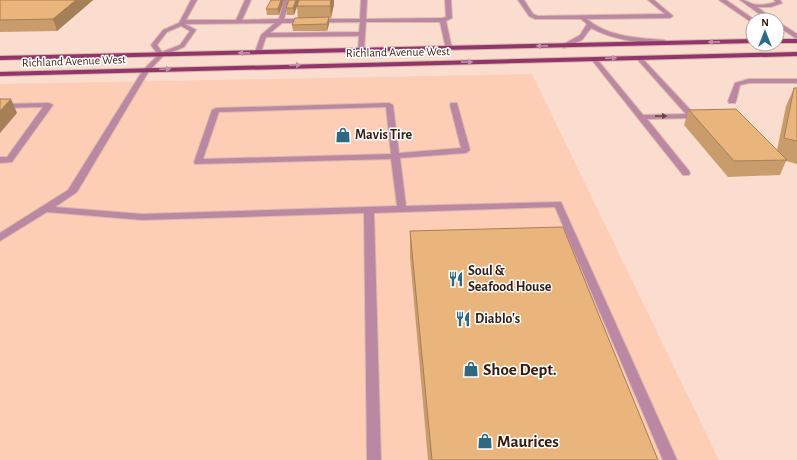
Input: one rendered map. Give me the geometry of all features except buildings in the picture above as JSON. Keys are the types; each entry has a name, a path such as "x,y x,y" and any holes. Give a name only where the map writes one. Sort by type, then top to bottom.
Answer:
{"main road":[{"path":"785,40 797,40"},
{"name":"Richland Avenue West","path":"0,58 161,56 258,52 745,42"},
{"name":"Richland Avenue West","path":"0,74 797,54"}],"street":[{"path":"182,23 194,0"},
{"path":"238,22 248,0"},
{"path":"258,52 264,35 281,21 287,0"},
{"path":"361,50 364,0"},
{"path":"161,56 154,44 165,31 182,23 443,20 449,18 448,0"},
{"path":"521,0 531,16 536,18 670,16 652,0"},
{"path":"722,0 745,16"},
{"path":"743,0 761,12"},
{"path":"752,6 779,3 777,0"},
{"path":"583,18 589,25 622,37 676,43"},
{"path":"443,20 449,49"},
{"path":"0,238 72,192 146,70 161,56 182,46 193,30 182,23"},
{"path":"564,46 579,40 586,34 589,25"},
{"path":"785,28 797,36"},
{"path":"264,35 362,34"},
{"path":"639,58 692,116 641,117"},
{"path":"594,59 686,173"},
{"path":"732,101 737,84 749,81 797,80"},
{"path":"0,106 49,105 9,160 0,160"},
{"path":"402,209 395,156 389,105 216,110 198,162 395,156 466,150 454,105"},
{"path":"44,209 142,217 558,204 670,460"},
{"path":"369,210 374,460"}],"shaded area":[{"path":"532,74 719,460 0,460 0,84"}],"place":[{"name":"Mavis Tire","path":"343,135"},
{"name":"Soul & Seafood House","path":"456,279"},
{"name":"Diablo's","path":"463,319"},
{"name":"Shoe Dept.","path":"471,369"},
{"name":"Maurices","path":"485,441"}]}
